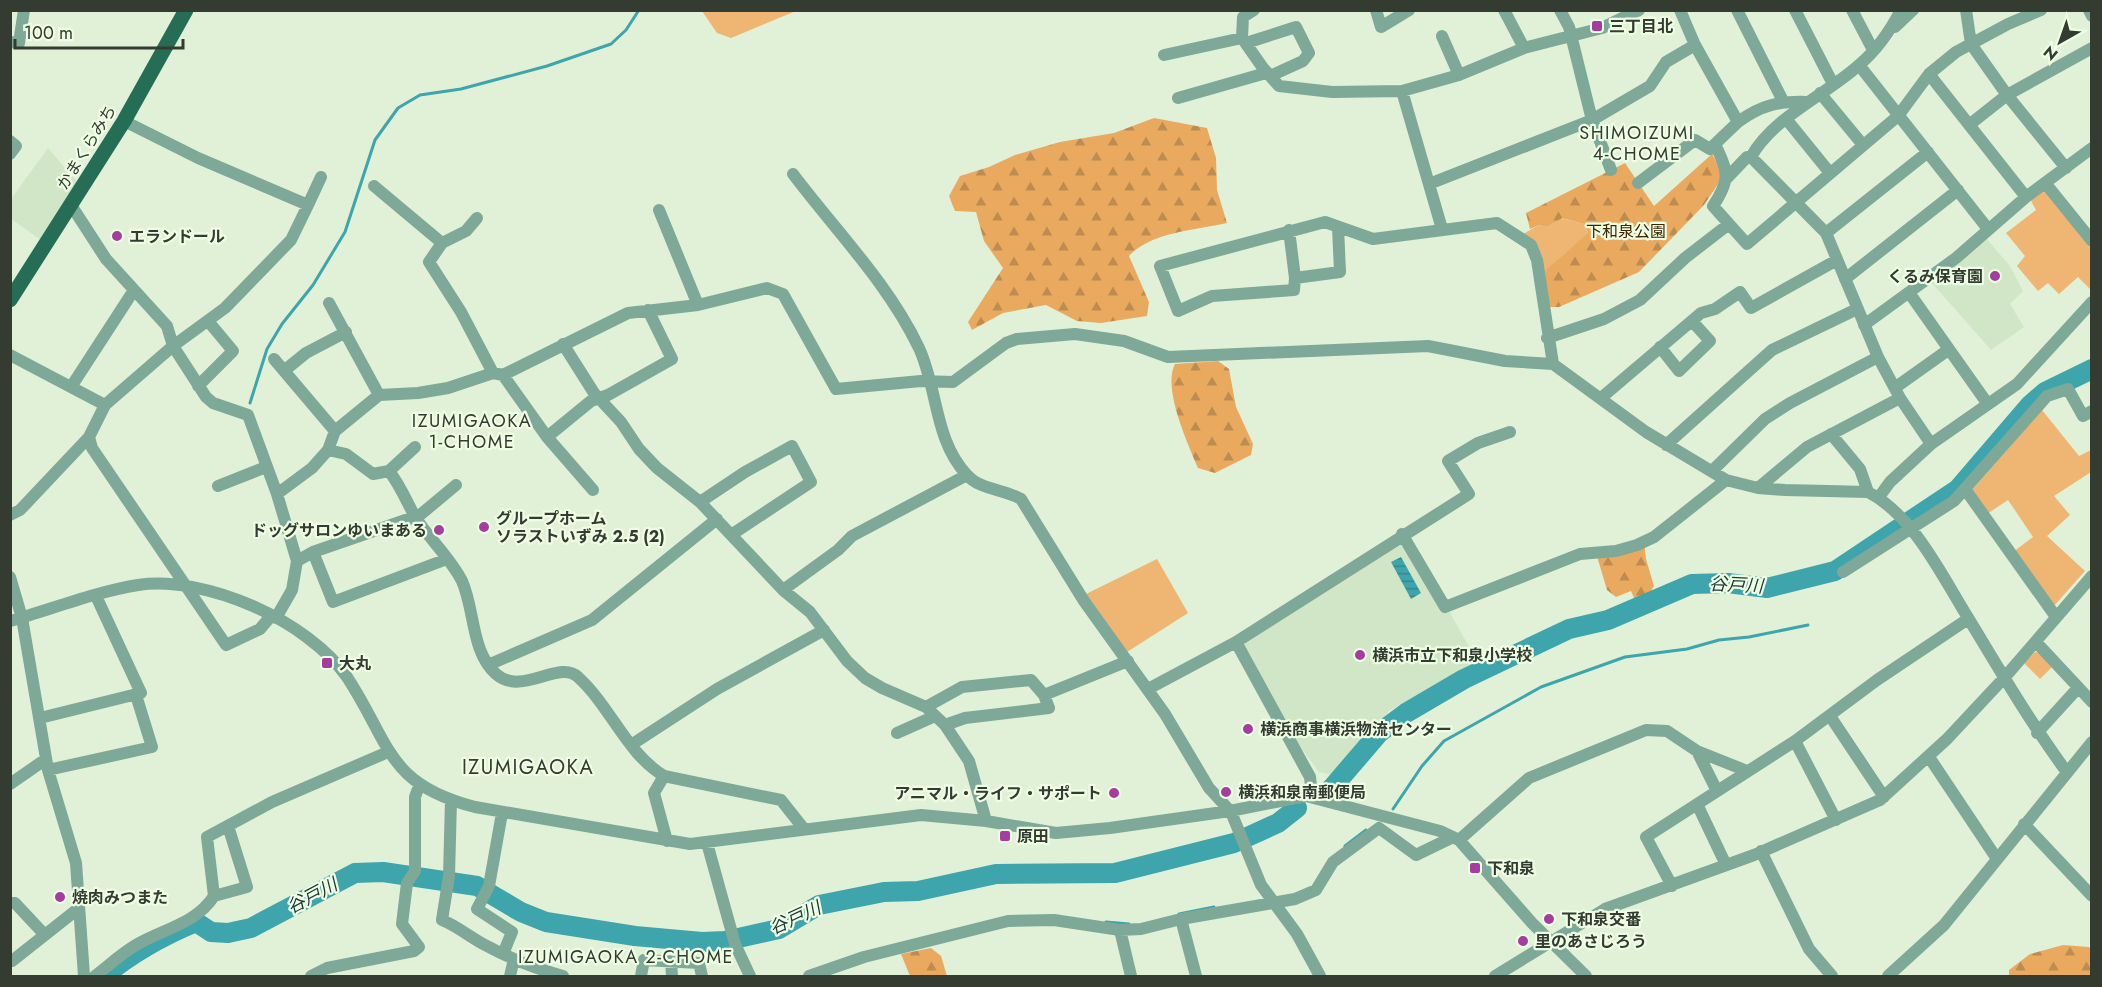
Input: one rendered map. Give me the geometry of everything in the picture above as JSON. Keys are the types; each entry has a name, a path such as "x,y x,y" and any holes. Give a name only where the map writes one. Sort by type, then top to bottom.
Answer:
{"main road":[{"name":"かまくらみち","path":"10,300 124,121 186,10"}],"street":[{"path":"10,42 19,43 24,10"},
{"path":"1254,10 1243,17 1244,40 1279,86 1306,90 1402,92 1459,75 1524,48 1602,28 1632,12"},
{"path":"1376,10 1381,27 1409,10"},
{"path":"1504,10 1524,48"},
{"path":"1560,10 1571,37 1592,120 1611,170"},
{"path":"1680,10 1695,45 1738,122"},
{"path":"1737,10 1783,101"},
{"path":"1795,10 1833,84"},
{"path":"1852,10 1873,50"},
{"path":"1888,34 1901,10"},
{"path":"1726,179 1747,157 1751,157 1759,142 1807,102 1859,65 1913,10"},
{"path":"1966,10 1971,44 2007,95 2066,168"},
{"path":"1715,144 1727,169 1724,188 1713,206 1747,244 1898,116 1929,74 1971,44 2040,10"},
{"path":"2089,10 2091,16"},
{"path":"1164,55 1244,40 1296,27 1309,53 1303,61 1268,74 1178,98"},
{"path":"1442,36 1459,75"},
{"path":"1430,184 1592,120 1650,86 1666,62 1695,45"},
{"path":"1969,125 2007,95 2091,48"},
{"path":"1859,65 1988,229"},
{"path":"1929,74 2026,197"},
{"path":"1402,92 1442,229"},
{"path":"1820,93 1863,145"},
{"path":"1638,183 1695,140 1710,149 1751,112 1771,103 1807,102"},
{"path":"1786,120 1830,173"},
{"path":"124,121 198,159 308,205"},
{"path":"10,141 16,146 10,154"},
{"path":"1864,325 1910,294 2026,197 2091,148"},
{"path":"1826,233 1928,152"},
{"path":"1751,157 1826,233 1878,357 1931,444"},
{"path":"793,174 871,271 920,350 946,441 967,475 980,484 1010,493 1020,499 1084,602 1148,689 1196,769 1230,811 1270,899 1297,934 1320,976"},
{"path":"10,515 20,510 89,437 105,405 173,346 233,300 291,240 321,177"},
{"path":"2046,184 2091,242"},
{"path":"374,186 442,243"},
{"path":"1845,279 1958,190"},
{"path":"71,205 106,259 167,326 173,346 198,386 213,403 248,415 277,494 297,561 292,590 273,617 260,629 226,645 92,448 89,437"},
{"path":"659,210 698,305"},
{"path":"477,218 466,231 442,243 429,262 498,374 547,437 593,490"},
{"path":"1289,230 1295,278 1294,290 1212,296 1178,311 1160,266 1289,230 1325,222 1373,239 1497,223 1531,245 1537,260 1547,338 1553,364"},
{"path":"1547,338 1604,319 1640,300 1685,258 1730,224"},
{"path":"1295,278 1340,272 1338,227"},
{"path":"1601,398 1692,321 1740,292 1751,308 1837,260"},
{"path":"277,494 312,468 328,450 334,431 379,395 418,393 448,388 498,374 628,313 698,305 733,295 775,289 783,294 836,389 958,379 1006,343 1017,339 1075,334 1124,341 1168,357 1428,346 1505,361 1553,364 1666,445 1726,480 1758,488 1873,494 1890,482 1931,444 2016,384 2091,302"},
{"path":"70,387 134,290"},
{"path":"1910,294 1987,404"},
{"path":"329,303 379,395"},
{"path":"1666,445 1772,350 1857,309"},
{"path":"547,437 598,398 608,395 672,359 648,310"},
{"path":"198,386 233,351 208,321"},
{"path":"1660,347 1679,371 1710,341 1692,321"},
{"path":"285,370 306,353 346,332"},
{"path":"563,344 598,398 621,422 639,449 657,468 700,502 783,590 810,612 847,661 865,678 931,711 945,725 969,761 986,821"},
{"path":"1758,488 1807,447 1898,392 1948,350"},
{"path":"10,355 105,405"},
{"path":"1712,471 1765,419 1790,403 1878,357"},
{"path":"274,359 334,431"},
{"path":"1843,572 1907,526 1953,501 2047,396 2068,389 2083,416 2091,411"},
{"path":"1148,689 1236,642 1402,534 1469,494 1448,461 1479,443 1510,432"},
{"path":"1831,434 1860,469 1873,494 1907,526 2005,677 2037,733 2066,771"},
{"path":"700,502 745,472 792,446 811,482 732,535"},
{"path":"328,450 346,454 373,474 389,471 415,447"},
{"path":"218,486 266,467"},
{"path":"389,471 403,489 414,515 462,582 483,656 488,665 501,678 515,682 564,672 575,674 597,698 641,759 664,776 781,800 804,830"},
{"path":"783,590 838,550 852,536 967,475"},
{"path":"1402,534 1445,607 1580,554 1616,551 1637,545 1654,537 1726,480"},
{"path":"297,561 313,552 414,515 420,515 456,485"},
{"path":"1965,489 2056,617"},
{"path":"488,665 592,620 717,519"},
{"path":"313,552 333,602 447,559"},
{"path":"1495,976 1553,943 1605,909 1761,851 1884,797 1929,757 2005,677 2091,576"},
{"path":"10,577 16,620 40,718 47,765 76,863 84,976"},
{"path":"16,620 138,585 185,586 213,592 273,617 317,644 337,665 388,752 419,786 451,801 502,813 667,841 707,843 921,815 986,821 1056,833 1110,828 1230,811 1305,796 1440,831 1456,839 1586,976"},
{"path":"40,718 141,693 96,596"},
{"path":"1672,886 1646,837 1795,741 1876,680 1968,619"},
{"path":"631,745 717,689 824,630"},
{"path":"1236,642 1310,777 1311,786 1305,796"},
{"path":"2036,642 2091,702"},
{"path":"1044,694 1128,661"},
{"path":"897,733 962,687 1031,680 1044,694 1049,708 964,718 945,725"},
{"path":"2037,733 2077,689"},
{"path":"10,784 47,765 152,747 136,695"},
{"path":"1830,716 1884,797"},
{"path":"809,976 864,957 1008,921 1054,920 1120,930 1141,929 1270,899 1302,897 1316,890 1333,862 1379,828 1416,855 1456,839 1529,778 1646,730 1667,731 1697,751 1746,771"},
{"path":"1795,741 1836,820"},
{"path":"1888,976 1944,925 2091,742"},
{"path":"1697,751 1716,791"},
{"path":"214,896 207,837 272,802 388,752"},
{"path":"1929,757 1997,859"},
{"path":"664,776 654,794 667,841"},
{"path":"311,976 327,968 414,951 419,947 402,924 407,883 415,871 415,797 419,786"},
{"path":"451,801 448,880 442,920 461,928 509,956 559,976"},
{"path":"1697,804 1726,865"},
{"path":"502,813 487,889 477,909 512,932 509,956 510,976"},
{"path":"2024,824 2091,896"},
{"path":"95,976 135,945 192,919 214,896 247,887 228,826"},
{"path":"707,843 729,928 750,976"},
{"path":"1761,851 1809,950 1832,976"},
{"path":"10,903 15,903 44,934"},
{"path":"10,959 12,961 79,908"},
{"path":"1181,919 1196,976"},
{"path":"1120,930 1131,976"},
{"path":"641,976 644,960 699,963 702,976"},
{"path":"672,962 672,976"}],"shaded area":[{"path":"702,11 796,11 731,38 717,33"},
{"path":"48,148 78,183 41,240 11,219 11,199"},
{"path":"2045,187 2091,249 2091,290 2078,277 2059,294 2048,283 2038,291 2017,266 2025,256 2006,233 2036,210 2030,199"},
{"name":"下和泉公園","path":"1561,218 1584,224 1588,234 1563,255 1543,277 1523,234 1539,225 1547,227"},
{"path":"1985,237 2010,266 2023,291 2010,304 2024,327 1991,350 1932,283"},
{"path":"2042,410 2079,456 2091,450 2091,472 2054,496 2070,515 2047,536 2085,571 2053,607 2013,552 2033,537 2008,500 1987,514 1972,490"},
{"name":"横浜市立下和泉小学校","path":"1400,541 1448,609 1477,661 1389,711 1333,775 1319,772 1295,740 1243,648 1248,636"},
{"path":"1157,559 1188,613 1127,652 1086,594"},
{"path":"2035,652 2040,653 2052,667 2040,679 2024,663"}],"green space":[{"path":"1154,118 1207,128 1216,158 1217,190 1227,223 1162,237 1138,248 1129,256 1149,302 1147,316 1101,323 1077,321 1046,305 1003,313 972,330 968,322 1003,268 984,241 976,212 955,211 949,196 960,176 989,167 1015,155 1060,142 1114,133"},
{"name":"下和泉公園","path":"1712,154 1724,175 1704,205 1639,272 1559,307 1547,307 1543,277 1547,269 1588,233 1584,224 1562,218 1547,227 1539,225 1530,229 1526,213 1625,163 1654,206"},
{"path":"1218,361 1229,369 1236,407 1253,444 1251,455 1215,473 1198,468 1188,445 1174,401 1172,374 1175,364"},
{"path":"1644,541 1646,559 1654,586 1643,605 1638,607 1631,591 1616,597 1607,590 1596,553"},
{"path":"2063,945 2089,947 2091,976 2009,976 2009,970 2030,954"},
{"path":"931,948 941,956 947,976 910,976 901,954"}],"water":[{"path":"1401,557 1421,593 1411,599 1391,562"}],"waterway":[{"path":"250,403 267,349 282,324 313,285 345,232 375,140 398,108 420,95 461,89 547,66 611,44 626,30 639,10"},
{"name":"谷戸川","path":"1331,789 1379,733 1406,713 1464,679 1569,629 1608,620 1692,584 1728,583 1767,588 1835,571 1958,489 2030,405 2045,392 2092,369"},
{"path":"1393,809 1422,766 1444,741 1541,687 1625,657 1687,649 1719,640 1749,637 1808,625"},
{"name":"谷戸川","path":"104,976 148,946 196,922 211,932 228,933 251,928 355,873 383,872 477,886 521,912 546,922 635,936 702,942 725,941 779,929 819,905 884,892 918,891 996,874 1115,873 1234,843 1278,823 1297,808"},
{"path":"1345,846 1366,830"},
{"path":"1179,914 1214,907"},
{"path":"1106,922 1129,924"}],"place":[{"name":"三丁目北","path":"1597,26"},
{"name":"エランドール","path":"117,236"},
{"name":"くるみ保育園","path":"1995,276"},
{"name":"グループホーム ソラストいずみ 2.5 (2)","path":"484,527"},
{"name":"ドッグサロンゆいまある","path":"439,530"},
{"name":"横浜市立下和泉小学校","path":"1360,655"},
{"name":"大丸","path":"327,663"},
{"name":"横浜商事横浜物流センター","path":"1248,729"},
{"name":"横浜和泉南郵便局","path":"1226,792"},
{"name":"アニマル・ライフ・サポート","path":"1114,793"},
{"name":"原田","path":"1005,836"},
{"name":"下和泉","path":"1475,868"},
{"name":"焼肉みつまた","path":"60,897"},
{"name":"下和泉交番","path":"1549,919"},
{"name":"里のあさじろう","path":"1523,941"}],"district":[{"name":"SHIMOIZUMI 4-CHOME","path":"1637,143"},
{"name":"IZUMIGAOKA 1-CHOME","path":"472,431"},
{"name":"IZUMIGAOKA","path":"528,767"},
{"name":"IZUMIGAOKA 2-CHOME","path":"626,957"}]}
